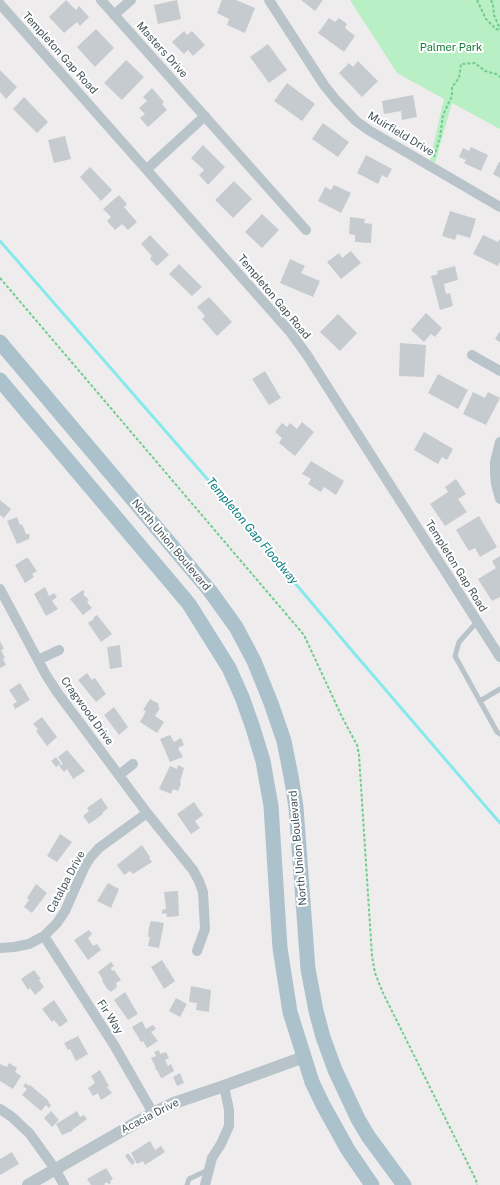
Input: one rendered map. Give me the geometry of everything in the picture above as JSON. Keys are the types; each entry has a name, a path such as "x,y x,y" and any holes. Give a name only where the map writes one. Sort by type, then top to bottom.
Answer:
{"main road":[{"name":"North Union Boulevard","path":"0,342 210,591 236,627 254,661 284,741 291,776 296,806 308,969 323,1038 335,1070 358,1119 368,1136 404,1185"},
{"path":"0,380 189,604 229,668 240,691 263,761 271,806 280,948 290,1012 312,1082 335,1128 363,1174 372,1185"}],"street":[{"name":"Masters Drive","path":"101,0 306,230"},
{"path":"114,15 131,0"},
{"name":"Muirfield Drive","path":"269,0 324,85 356,121 500,207"},
{"name":"Templeton Gap Road","path":"0,4 291,332 500,658"},
{"path":"147,169 205,116"},
{"path":"472,355 500,372"},
{"path":"500,442 495,462 495,472 496,484 500,499"},
{"name":"Cragwood Drive","path":"0,589 56,692 146,813 200,880 203,892 206,929 197,952"},
{"path":"38,660 59,650"},
{"path":"119,775 133,764"},
{"name":"Catalpa Drive","path":"0,948 29,944 44,936 66,911 84,868 90,858 99,848 146,813"},
{"name":"Fir Way","path":"44,936 114,1045 153,1113"},
{"name":"Acacia Drive","path":"28,1185 153,1113 174,1103 304,1057"},
{"path":"205,1185 212,1158 221,1144 229,1126 229,1110 224,1086"},
{"path":"0,1109 12,1117 30,1134 55,1169 64,1185"}],"lane":[{"path":"477,622 459,642 455,656 497,732 500,734"},
{"path":"480,701 500,689"},
{"path":"187,1185 188,1179 209,1170"}],"path":[{"path":"476,0 486,19 496,29 500,29"},
{"path":"491,0 494,4 494,15 500,29"},
{"path":"433,158 440,137 443,115 452,96 452,87 459,78 461,64 475,63 484,71 496,74 500,77"}],"green space":[{"name":"Palmer Park","path":"350,0 500,0 500,129 452,103 435,163 430,160 444,99 397,73"}],"building":[{"path":"66,0 76,10 79,6 89,17 80,26 77,22 64,33 49,17"},
{"path":"177,0 181,19 158,24 154,5"},
{"path":"222,0 236,0 255,8 245,33 227,25 229,19 217,13"},
{"path":"301,0 323,0 315,11"},
{"path":"329,18 335,22 339,18 347,24 345,28 355,36 344,52 318,33"},
{"path":"96,29 114,48 95,67 77,47"},
{"path":"184,31 187,35 192,31 205,45 193,56 188,50 184,54 172,42"},
{"path":"268,44 287,70 269,83 250,57"},
{"path":"126,60 144,77 122,100 104,83"},
{"path":"358,61 378,81 362,97 339,73 349,63 353,67"},
{"path":"0,70 17,87 6,99 0,92"},
{"path":"287,83 315,104 302,121 274,101"},
{"path":"152,88 164,102 162,104 167,110 148,127 140,118 145,114 139,108 147,101 143,97"},
{"path":"413,95 417,117 402,120 401,111 384,114 382,101"},
{"path":"24,97 48,122 37,133 13,109"},
{"path":"323,123 349,142 338,157 312,139"},
{"path":"65,136 71,159 54,163 48,140"},
{"path":"203,145 225,167 208,185 199,175 204,170 191,158"},
{"path":"471,147 488,155 481,171 464,163 466,160 459,157 463,148 469,151"},
{"path":"366,155 392,169 387,178 382,175 378,184 357,173"},
{"path":"500,162 500,178 493,174"},
{"path":"90,167 112,190 101,201 80,177"},
{"path":"234,181 252,199 233,218 215,200"},
{"path":"334,185 351,193 341,213 318,201 325,187 331,190"},
{"path":"119,195 127,204 124,207 137,222 128,230 122,224 115,230 107,221 111,217 103,209"},
{"path":"450,211 476,219 470,238 457,234 455,240 442,236"},
{"path":"262,214 279,230 262,248 245,232"},
{"path":"350,217 365,219 364,223 372,224 371,243 355,242 355,235 349,234"},
{"path":"150,235 169,255 157,266 150,259 152,256 141,244"},
{"path":"483,235 498,242 500,239 500,262 498,266 473,254"},
{"path":"351,251 361,263 341,279 327,262 339,253 342,258"},
{"path":"290,259 305,266 301,273 320,281 313,297 280,283"},
{"path":"179,264 202,287 192,296 169,274"},
{"path":"455,266 458,280 444,284 446,294 450,293 453,306 440,310 431,276 438,274 437,271"},
{"path":"209,297 232,322 217,336 202,319 205,316 197,307"},
{"path":"426,313 442,328 435,337 431,334 424,342 411,330"},
{"path":"338,314 357,333 340,351 320,332"},
{"path":"500,331 500,342 495,339"},
{"path":"400,343 426,345 424,377 399,376"},
{"path":"265,371 281,398 269,405 252,379"},
{"path":"438,374 468,390 458,409 428,393"},
{"path":"473,392 485,398 488,392 500,398 486,425 463,414"},
{"path":"302,422 314,432 295,456 279,443 282,438 275,432 282,423 287,427 290,423 297,429"},
{"path":"424,432 453,449 447,460 442,457 438,464 414,450"},
{"path":"311,461 344,481 336,495 324,487 321,492 308,484 311,479 302,474"},
{"path":"456,479 466,494 458,499 467,512 445,526 430,504 448,492 445,487"},
{"path":"0,500 11,509 4,518 0,515"},
{"path":"479,516 497,547 480,557 475,548 469,551 456,530"},
{"path":"17,517 26,534 29,534 30,536 29,539 17,544 7,521"},
{"path":"500,556 500,597 492,601 478,579 496,568 492,561"},
{"path":"28,558 37,571 32,574 34,577 25,583 15,565"},
{"path":"45,587 49,596 54,593 57,597 52,601 58,609 46,616 34,594"},
{"path":"83,590 85,592 83,594 89,600 87,602 92,608 83,615 70,599"},
{"path":"97,615 112,634 101,642 88,623"},
{"path":"0,641 4,649 1,650 5,658 3,659 6,665 0,668"},
{"path":"120,645 122,667 110,669 107,647"},
{"path":"87,673 92,680 95,678 106,694 96,702 78,680"},
{"path":"20,683 30,700 15,709 13,704 17,702 9,690"},
{"path":"150,699 159,704 158,707 160,708 155,716 164,722 157,733 140,722 146,711 143,710"},
{"path":"114,707 128,727 119,735 104,715"},
{"path":"42,717 57,737 47,746 36,731 38,729 33,724"},
{"path":"170,735 174,742 181,738 184,745 178,748 183,757 170,762 160,739"},
{"path":"67,750 85,771 73,779 67,769 64,772 59,766 63,764 58,757"},
{"path":"56,757 61,764 56,767 51,761"},
{"path":"178,765 184,768 178,791 173,789 171,794 159,789 170,766 177,769"},
{"path":"101,798 108,808 102,813 103,814 89,824 83,816 89,811 87,808"},
{"path":"194,802 203,815 195,821 200,828 191,834 177,814"},
{"path":"60,834 72,842 57,862 47,856"},
{"path":"142,845 152,862 133,874 130,871 124,875 117,865"},
{"path":"108,883 119,889 111,908 97,901"},
{"path":"36,884 47,893 32,913 24,907 29,900 27,898"},
{"path":"178,891 179,916 167,917 166,913 162,914 162,910 166,909 164,892"},
{"path":"151,921 164,923 159,948 148,946 150,937 148,937 149,927"},
{"path":"89,930 92,934 88,938 93,946 97,944 101,950 88,960 74,940"},
{"path":"162,960 175,981 164,989 151,967"},
{"path":"111,962 114,966 111,968 112,971 114,970 121,980 116,983 117,987 111,992 102,981 103,980 98,972"},
{"path":"34,970 41,979 39,980 44,987 35,995 30,988 28,990 21,979"},
{"path":"191,986 211,990 209,1012 196,1010 197,1003 189,1002"},
{"path":"125,992 138,1014 128,1020 114,1000"},
{"path":"176,998 187,1004 180,1017 169,1011"},
{"path":"54,1000 68,1021 60,1027 54,1020 52,1022 42,1009"},
{"path":"142,1021 146,1029 153,1025 156,1029 151,1032 158,1041 147,1048 143,1041 141,1042 132,1027"},
{"path":"78,1036 88,1054 76,1061 70,1049 68,1050 64,1043"},
{"path":"159,1050 160,1054 166,1052 169,1058 165,1060 168,1066 171,1064 174,1071 162,1078 155,1069 156,1068 151,1058 156,1056 154,1052"},
{"path":"9,1063 17,1068 15,1072 21,1076 13,1089 0,1081 0,1064 7,1067"},
{"path":"100,1070 109,1086 107,1087 112,1093 101,1100 98,1093 93,1096 88,1088 95,1083 91,1076"},
{"path":"180,1073 184,1083 177,1086 173,1077"},
{"path":"26,1083 49,1101 48,1102 51,1105 49,1108 46,1105 41,1111 22,1095 27,1089 23,1086"},
{"path":"51,1111 59,1120 52,1127 44,1118"},
{"path":"77,1111 80,1117 84,1115 87,1119 72,1131 62,1135 56,1124"},
{"path":"150,1141 155,1150 161,1146 165,1152 145,1165 143,1161 137,1164 131,1153"},
{"path":"12,1152 19,1164 0,1175 0,1159"},
{"path":"128,1153 135,1162 132,1165 125,1156"},
{"path":"106,1168 113,1179 110,1181 111,1183 108,1184 107,1182 104,1184 105,1185 91,1185 87,1179"}],"waterway":[{"name":"Templeton Gap Floodway","path":"0,241 209,481 500,823"}]}
